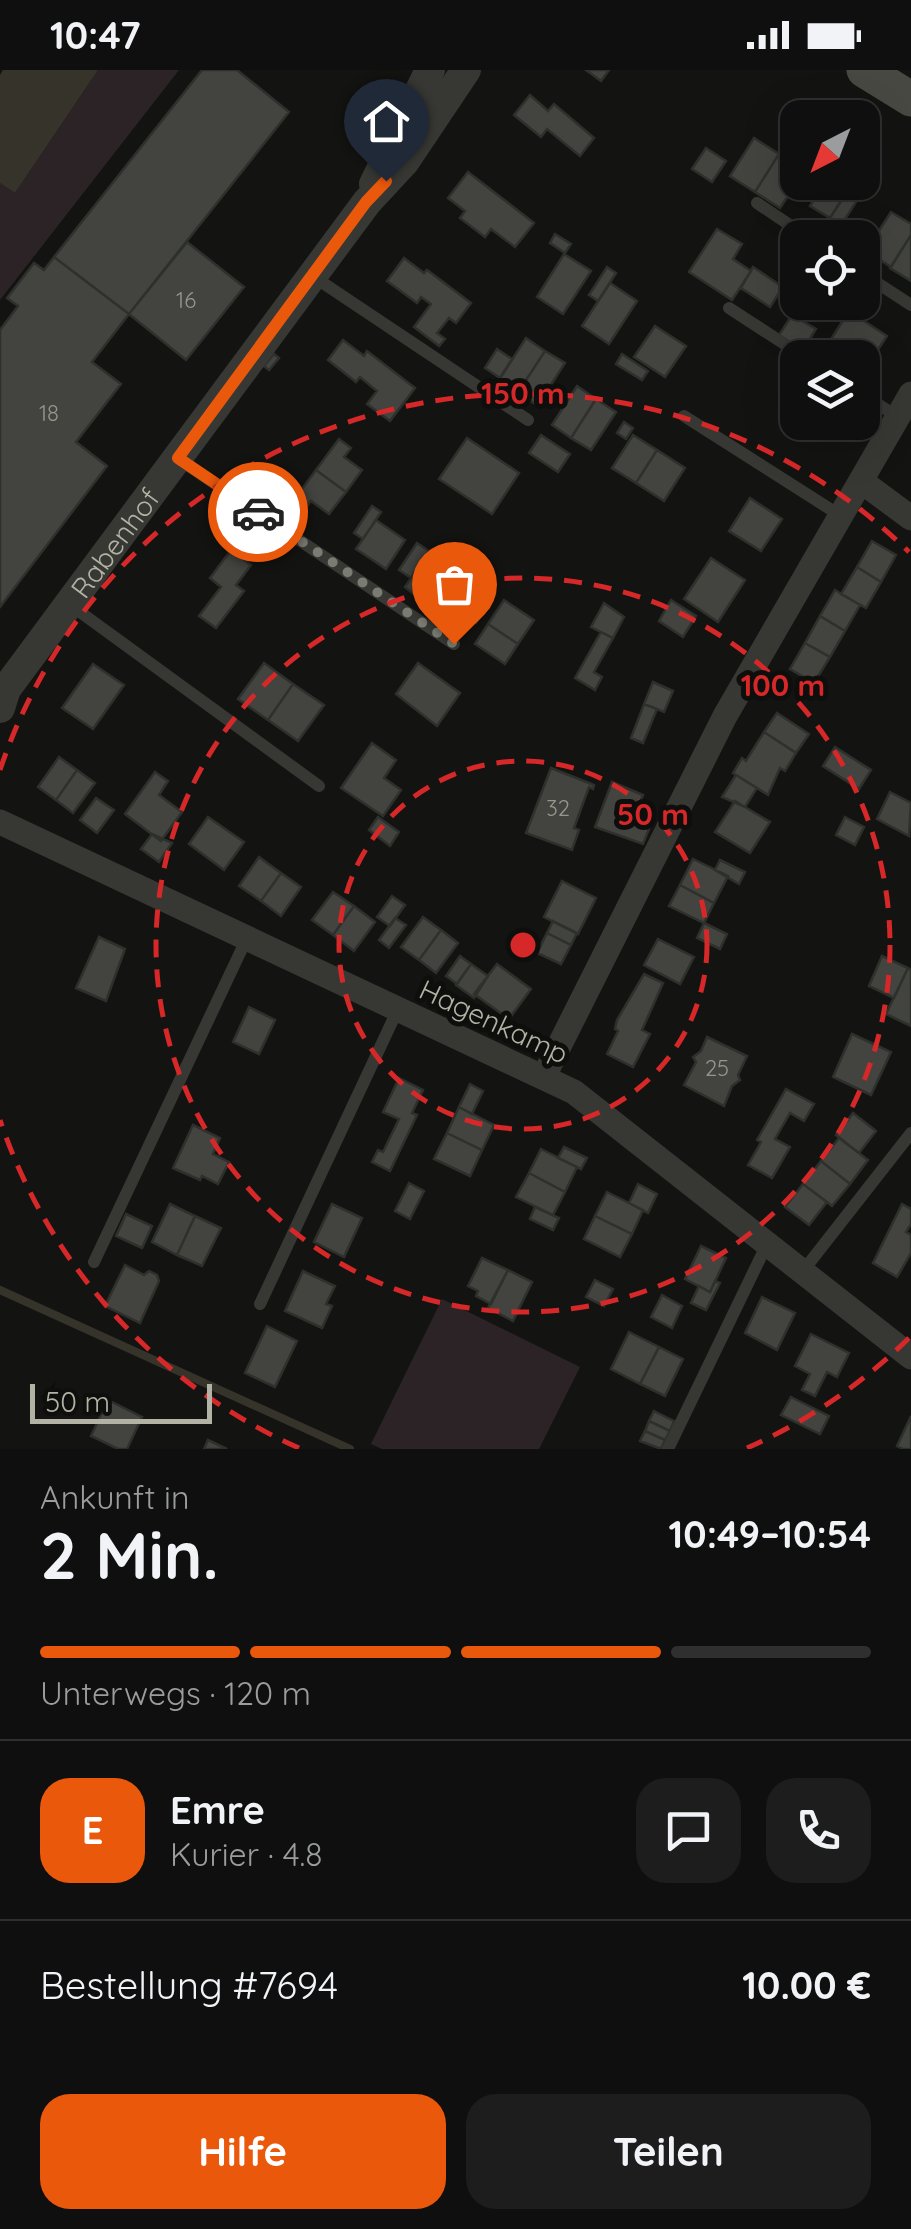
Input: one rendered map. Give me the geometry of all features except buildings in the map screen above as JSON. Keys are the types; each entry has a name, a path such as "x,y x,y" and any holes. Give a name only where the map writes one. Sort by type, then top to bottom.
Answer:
{"main road":[{"path":"864,70 911,99"}],"street":[{"name":"Rabenhof","path":"366,202 430,70"},
{"name":"Rabenhof","path":"2,696 366,202 405,161 466,70"},
{"path":"544,1076 725,716 904,405"},
{"path":"861,481 911,518"},
{"name":"Hagenkamp","path":"0,822 544,1076 597,1108 911,1357"}],"lane":[{"path":"758,203 783,220"},
{"path":"314,276 528,420"},
{"path":"880,285 911,305"},
{"path":"730,308 780,341"},
{"path":"684,416 841,516"},
{"path":"178,458 454,644"},
{"path":"69,604 318,786"},
{"path":"94,1262 247,938"},
{"path":"260,1304 398,1009"},
{"path":"802,1271 911,1133"},
{"path":"668,1449 767,1244"}],"shaded area":[{"path":"3,70 98,70 15,193 0,183"},
{"path":"98,70 179,70 0,300 0,183 15,193"},
{"path":"442,1299 580,1367 539,1449 382,1449 371,1444"}],"waterway":[{"path":"0,1290 350,1449"}],"way so far":[{"path":"258,512 454,644"}],"route":[{"path":"258,512 178,458 366,202 386,181"}]}
